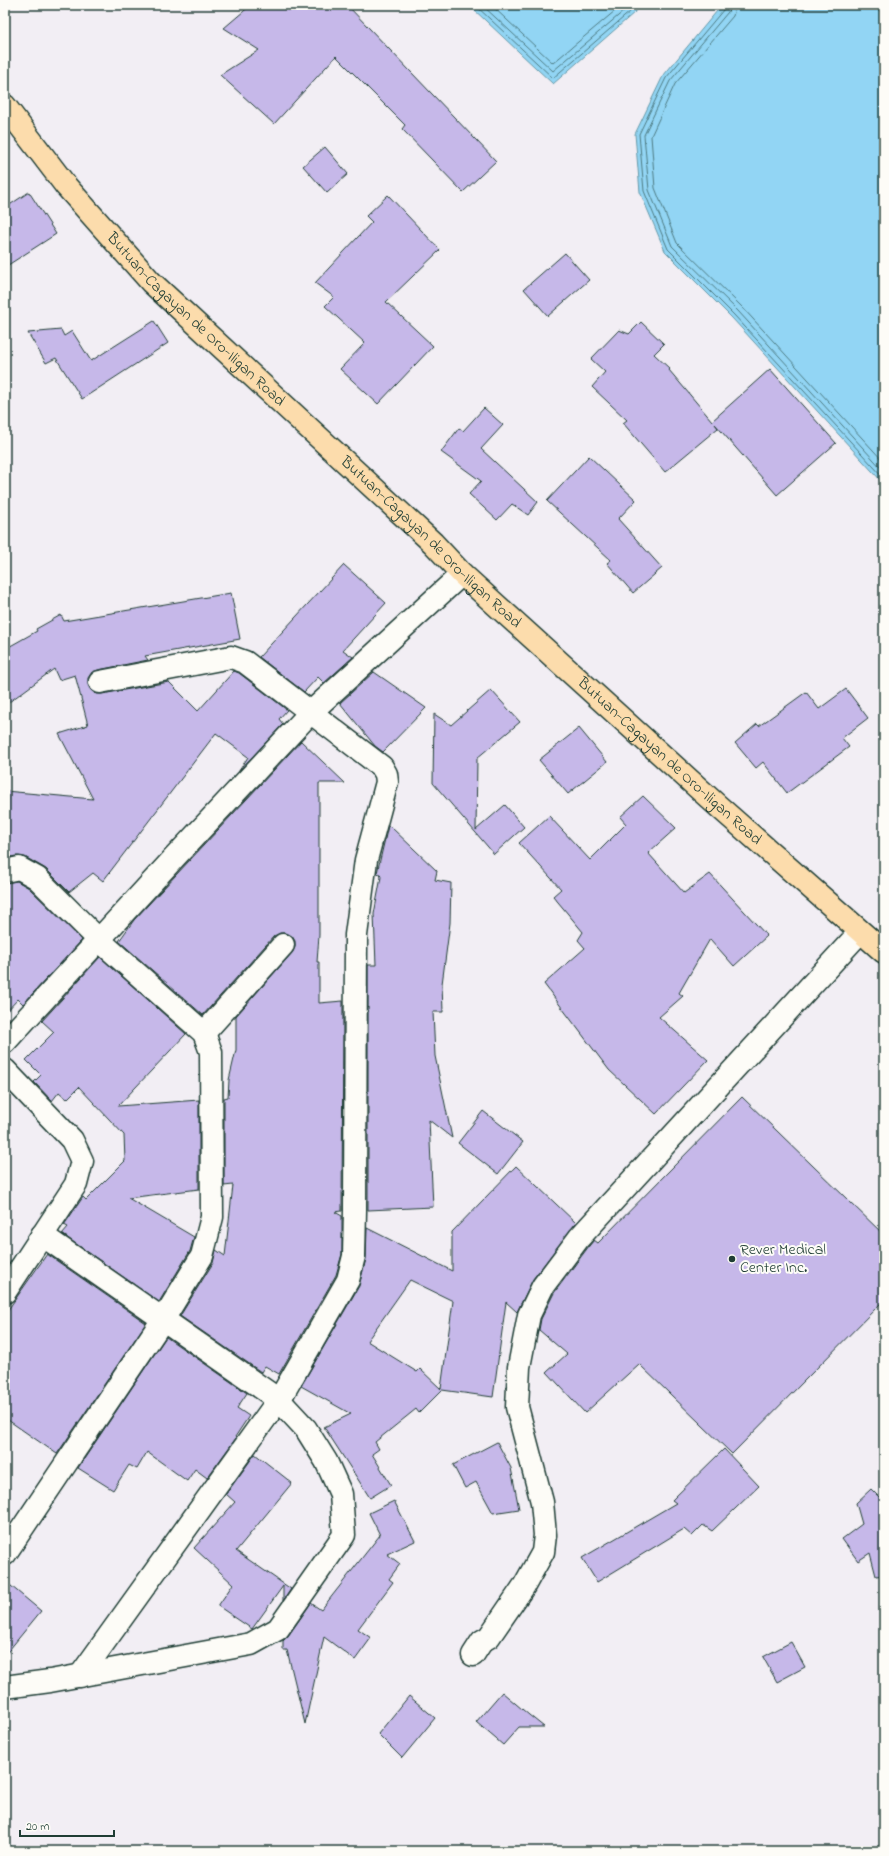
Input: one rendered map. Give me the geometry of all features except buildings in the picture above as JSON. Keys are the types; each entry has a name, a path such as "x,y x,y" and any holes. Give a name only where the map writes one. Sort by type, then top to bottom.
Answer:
{"highway":[{"name":"Butuan-Cagayan de Oro-Iligan Road","path":"5,106 66,186 151,282 433,543 457,569 718,806 884,952"}],"street":[{"path":"5,1042 170,862 310,713 457,569"},
{"path":"80,1676 279,1400 348,1280 354,1256 356,935 366,860 387,782 386,774 382,767 245,662 237,658 231,657 100,682"},
{"path":"5,871 19,868 37,878 99,940 204,1033 211,1052 212,1217 202,1256 164,1318 5,1554"},
{"path":"473,1655 524,1586 543,1552 545,1535 542,1502 517,1407 519,1367 529,1315 543,1286 579,1238 860,932"},
{"path":"204,1033 283,945"},
{"path":"5,1070 72,1140 82,1161 76,1184 5,1292"},
{"path":"5,1687 80,1676 251,1644 278,1629 344,1535 341,1494 326,1460 306,1429 279,1400 164,1318 42,1235"}],"water":[{"path":"469,5 643,5 553,84"},
{"path":"722,5 884,5 884,484 732,318 665,251 640,192 635,134 663,76"}],"place":[{"name":"Rever Medical Center Inc.","path":"732,1259"}]}
